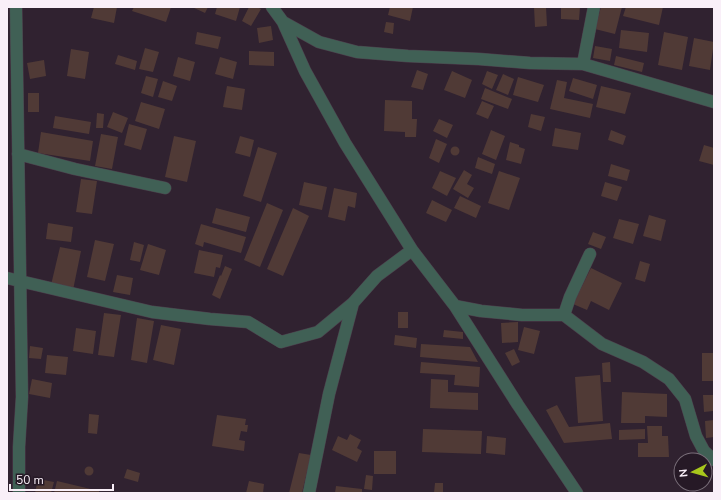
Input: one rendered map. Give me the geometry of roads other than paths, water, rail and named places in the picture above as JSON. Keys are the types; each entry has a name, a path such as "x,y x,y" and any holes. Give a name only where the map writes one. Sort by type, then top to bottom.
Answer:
{"street":[{"path":"16,7 12,33 18,154 22,397 13,447 19,493"},
{"path":"272,7 283,22 305,70 345,143 412,250 454,306 577,493"},
{"path":"583,64 594,7"},
{"path":"283,22 319,42 357,52 530,63 583,64 714,102"},
{"path":"18,154 75,169 165,188"},
{"path":"7,278 152,312 248,322 281,342 318,332 354,303 377,276 412,250"},
{"path":"564,315 570,297 590,254"},
{"path":"310,493 329,394 354,303"},
{"path":"454,306 482,311 522,315 564,315 602,344 643,362 669,379 685,399 696,436 704,452 714,460"}]}
